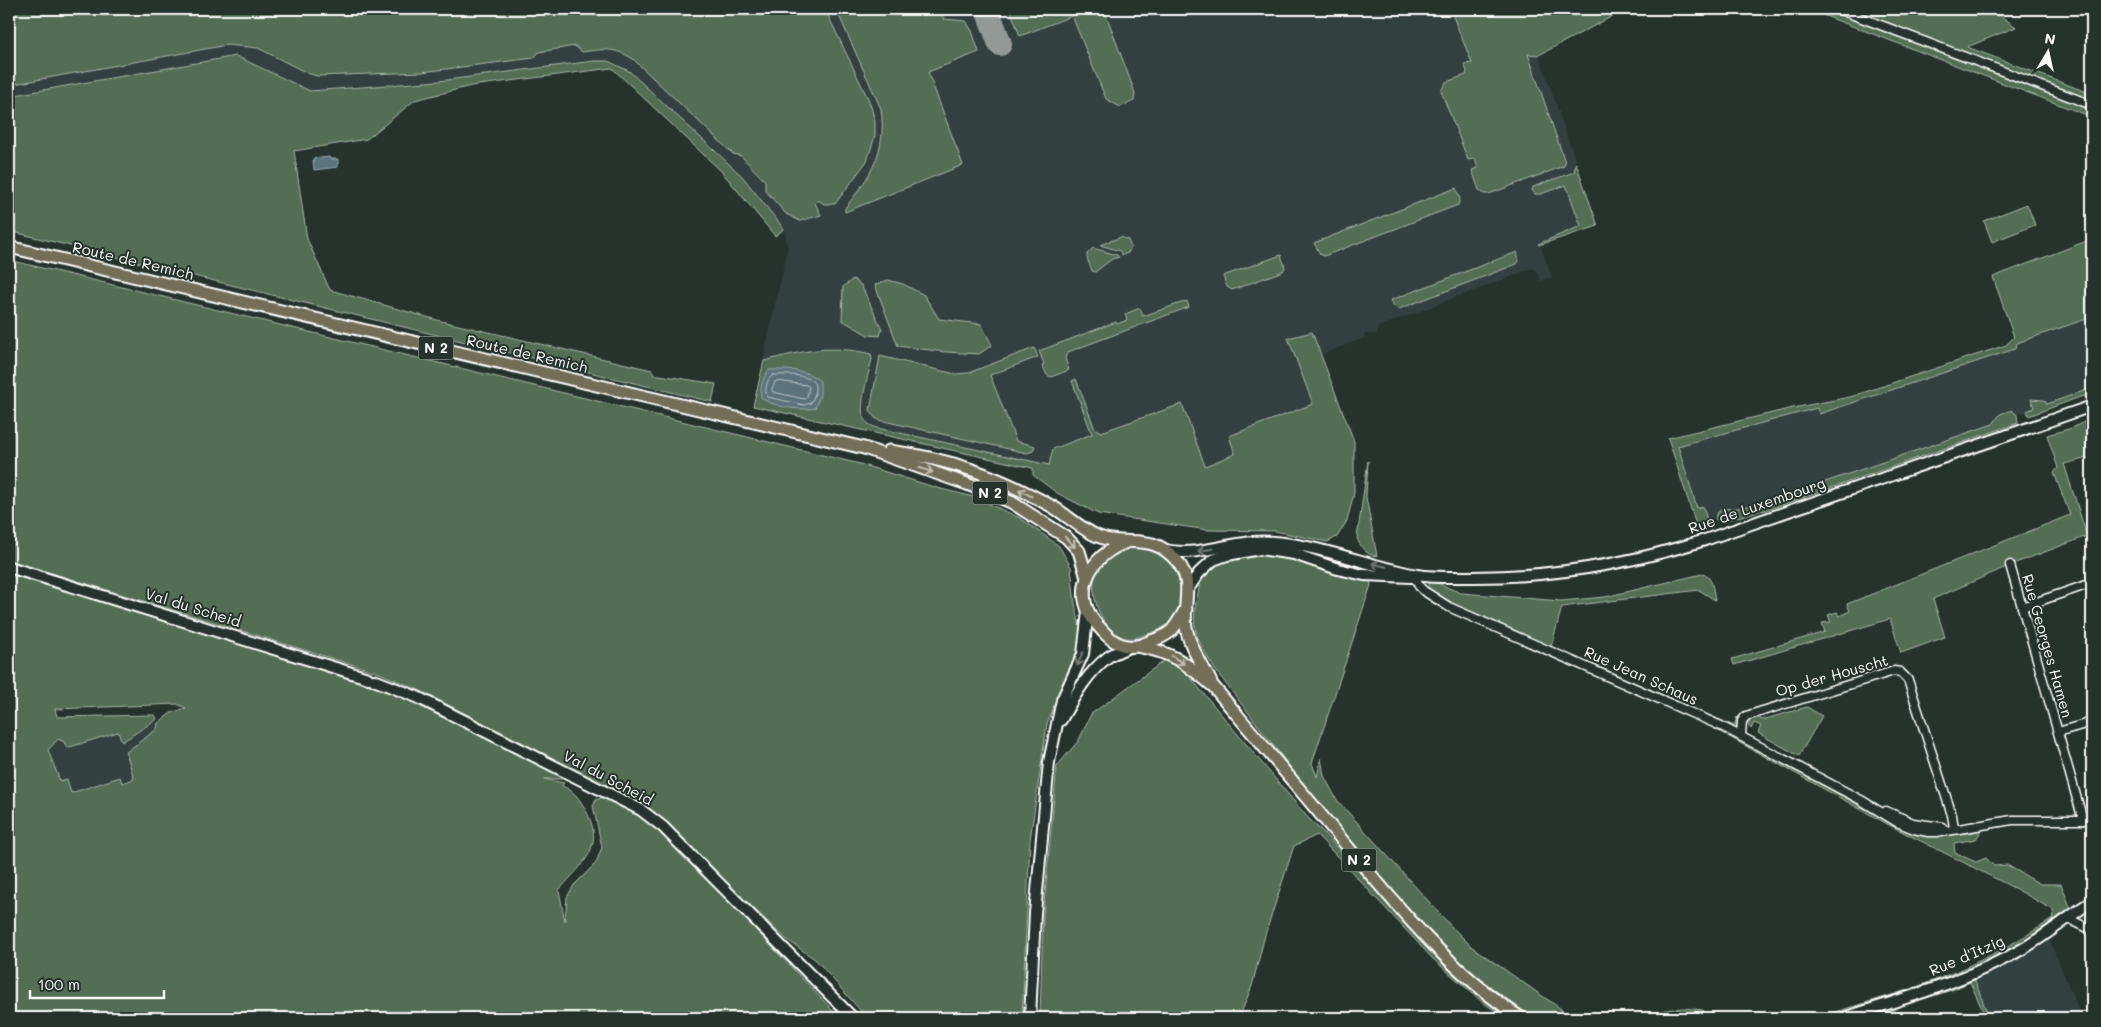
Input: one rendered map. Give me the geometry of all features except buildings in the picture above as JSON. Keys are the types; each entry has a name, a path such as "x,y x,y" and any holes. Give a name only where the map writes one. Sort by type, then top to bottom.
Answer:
{"main road":[{"name":"Route de Remich","path":"9,247 864,448 917,455 992,476 1055,508 1087,531 1111,540 1131,540"},
{"name":"Rue de Luxembourg","path":"1165,550 1186,553 1244,542 1273,542 1339,554 1419,575 1500,577 1554,574 1602,567 1653,556 1735,530 2092,406"},
{"name":"Route de Remich","path":"864,448 967,484 1011,502 1066,537 1078,551 1086,578"},
{"path":"1030,1018 1035,913 1044,800 1049,762 1062,700 1083,654 1087,633 1086,578 1094,564 1106,552 1131,540 1149,542 1165,550 1178,563 1188,589 1186,608 1172,630 1161,638 1133,646 1109,656 1080,687 1057,727"},
{"name":"Rue de Luxembourg","path":"1188,589 1199,573 1213,560 1227,554 1260,549 1294,554 1338,569 1364,574 1408,578 1419,575"},
{"path":"1260,549 1288,549 1328,560 1336,558 1339,554"},
{"name":"Val du Scheid","path":"9,567 371,679 417,697 641,810 663,827 853,1018"},
{"name":"N 2","path":"1186,608 1186,628 1213,686"},
{"path":"1088,611 1107,636 1117,643 1133,646"},
{"name":"N 2","path":"1133,646 1158,650 1174,656 1213,686 1410,921 1461,971 1521,1018"},
{"name":"Rue d'Itzig","path":"1844,1018 1980,970 2024,948 2069,919 2092,901"}],"street":[{"path":"1838,9 2092,106"},
{"name":"Rue Georges Hamen","path":"2010,565 2083,820"},
{"name":"Rue Jean Schaus","path":"1419,575 1416,580 1419,586 1449,607 1741,735 1861,800 1913,823 1954,828 2012,820 2092,820"},
{"path":"2022,607 2092,583"},
{"name":"Op der Houscht","path":"1741,735 1742,721 1746,716 1894,671 1900,672 1908,680 1952,815 1954,828"},
{"path":"2058,732 2092,722"},
{"path":"2069,919 2092,930"}],"shaded area":[{"path":"9,9 1626,9 1539,55 1598,226 1540,245 1552,277 1541,281 1537,271 1533,268 1378,327 1377,334 1365,334 1364,338 1317,356 1345,476 1033,469 753,406 788,247 784,229 742,176 629,71 608,61 594,61 439,81 310,91 236,56 9,96"},
{"path":"2092,317 2092,388 2046,404 2045,399 2031,399 2034,409 2017,415 2012,410 2000,414 1993,424 1773,500 1738,508 1722,509 1716,514 1716,520 1708,523 1703,507 1697,508 1678,446 1817,408 1820,414 2015,349 2017,343"},
{"path":"157,719 157,729 126,752 134,779 122,783 119,777 71,793 60,781 48,750 58,739 82,744 118,732 122,742"},
{"path":"2047,934 2082,1018 1989,1018 1972,973"}],"green space":[{"path":"9,9 825,9 870,103 875,121 875,136 867,161 835,204 824,204 818,200 815,203 821,215 800,221 786,214 765,190 765,181 741,156 733,154 633,59 620,52 603,50 582,52 575,46 539,52 534,58 422,72 317,76 307,73 258,48 227,45 9,85"},
{"path":"836,9 939,9 944,19 966,21 972,31 979,52 928,72 963,165 845,212 845,208 862,185 875,162 882,138 882,124 881,109"},
{"path":"1010,9 1104,9 1135,93 1134,101 1120,107 1106,99 1072,16 1020,36"},
{"path":"1450,9 1626,9 1539,55 1528,54 1565,162 1564,166 1489,194 1484,194 1479,190 1472,170 1478,168 1475,159 1468,160 1441,91 1446,82 1466,75 1467,71 1464,64 1472,63"},
{"path":"1807,9 1991,9 2016,27 1967,47 2092,94 2092,117"},
{"path":"236,56 310,91 439,81 594,61 608,61 629,71 742,176 784,229 775,236 722,172 612,68 471,86 415,100 367,139 294,151 307,239 330,290 441,321 652,370 653,374 716,384 712,402 9,231 9,96"},
{"path":"1576,163 1598,226 1539,245 1581,226 1566,185 1541,194 1535,194 1532,190 1533,187 1574,172"},
{"path":"1456,188 1460,199 1458,205 1324,256 1320,254 1314,243"},
{"path":"2027,204 2035,225 1992,242 1984,221"},
{"path":"1121,237 1128,240 1131,247 1128,253 1122,255 1120,251 1100,245"},
{"path":"2092,239 2092,317 2017,343 2015,349 1819,414 1817,408 1678,446 1697,508 1703,506 1708,523 1706,527 1698,531 1668,438 1793,408 1850,397 2006,345 2014,337 1993,277"},
{"path":"1093,248 1119,257 1112,259 1095,272 1092,271 1087,254"},
{"path":"1517,252 1519,260 1517,264 1399,309 1393,306 1391,300"},
{"path":"1281,255 1285,267 1283,271 1232,290 1227,287 1223,276"},
{"path":"9,260 860,464 937,488 974,497 1020,518 1059,546 1071,567 1075,604 1081,631 1080,643 1047,724 1030,840 1022,1018 867,1018 816,960 786,939 646,806 421,691 377,672 9,560"},
{"path":"853,279 861,285 882,329 880,336 868,335 842,320 843,287"},
{"path":"888,280 903,284 924,295 939,319 981,324 992,345 979,354 898,346 875,285"},
{"path":"1187,301 1189,307 1068,352 1065,358 1069,370 1051,377 1047,375 1042,365 1044,364 1039,351 1116,322 1117,324 1127,320 1125,314 1140,308 1143,316"},
{"path":"1312,332 1354,441 1354,493 1347,521 1337,537 1327,542 1275,531 1208,530 1098,514 1057,493 1033,475 1033,468 753,406 764,361 817,350 842,349 856,351 871,354 872,359 862,406 864,419 870,425 1049,465 1053,449 1092,434 1072,381 1076,379 1095,429 1101,432 1182,404 1205,466 1235,454 1229,436 1313,404 1288,338"},
{"path":"1034,348 1038,357 990,375 1016,441 1035,446 1033,451 1027,453 879,420 875,418 870,410 880,356 955,374 968,373"},
{"path":"2092,388 2092,395 2080,397 2029,416 2027,411 2034,408 2031,399 2045,400 2047,404"},
{"path":"2012,410 2017,415 2018,423 1767,510 1729,519 1716,520 1716,514 1722,509 1738,508 1773,500 1993,424 2000,414"},
{"path":"2092,418 2092,457 2064,464 2087,536 2013,564 1933,599 1945,637 1901,653 1890,619 1734,665 1732,659 1825,632 1822,623 1831,622 1828,615 1837,612 1839,616 1850,611 1847,604 2070,515 2054,473 2058,468 2047,435 2072,428"},
{"path":"1368,461 1366,497 1377,556 1364,550 1357,538"},
{"path":"1139,547 1157,553 1170,563 1179,580 1180,599 1174,617 1160,630 1135,638 1126,638 1116,634 1101,617 1094,593 1094,581 1096,570 1104,558 1118,551"},
{"path":"1244,554 1270,555 1370,579 1371,585 1312,763 1317,777 1321,758 1324,776 1337,800 1449,924 1472,947 1574,1018 1563,1018 1556,1014 1554,1016 1559,1018 1533,1018 1484,982 1435,940 1341,833 1216,671 1196,634 1195,605 1201,580 1208,570 1215,564"},
{"path":"9,574 382,688 563,776 566,779 544,779 564,783 562,786 575,794 591,821 593,832 593,843 590,853 577,871 559,890 565,921 567,897 574,885 596,863 602,847 593,806 596,800 603,795 640,814 663,833 840,1018 9,1018","holes":["177,704 186,708 171,713 158,723 157,729 126,752 134,779 122,783 120,777 71,793 67,779 60,781 48,750 58,739 64,742 67,748 118,732 122,742 157,719 155,715 57,717 55,709"]},
{"path":"1702,574 1706,575 1710,580 1715,600 1699,590 1562,607 1551,647 1471,614 1427,589 1430,580 1461,593 1561,601 1605,597"},
{"path":"1168,658 1179,664 1309,819 1324,833 1434,955 1513,1018 1505,1018 1480,1000 1432,958 1317,835 1294,846 1265,935 1252,986 1239,1018 1040,1018 1043,915 1057,766 1079,740 1091,714"},
{"path":"1593,664 1734,726 1737,717 1739,725 1733,728"},
{"path":"1807,707 1822,716 1799,756 1758,733 1761,726 1754,723 1751,729 1748,725 1751,719 1757,717 1762,720"},
{"path":"1693,717 1738,739 1897,826 1929,834 1960,834 1982,830 1976,839 1954,843 1955,853 1976,862 1986,858 1994,866 2007,865 2040,884 2061,884 2071,909 2051,928 1966,972 1832,1018 1814,1018 1905,991 1966,967 2011,944 2054,918 2053,910 2018,890 1891,826"},
{"path":"1972,973 1989,1018 1986,1018 1970,982 1952,990 1898,1007 1885,1014 1861,1018 1914,999"},
{"path":"1683,1008 1703,1010 1707,1018 1701,1018 1698,1015 1692,1014 1674,1018 1640,1018 1666,1010"}],"water":[{"path":"329,157 330,159 338,159 338,167 314,170 313,159"},
{"path":"769,370 803,372 820,381 820,395 815,408 787,407 772,403 761,397 762,382"}],"taxiway":[{"path":"987,9 1000,44"}]}
